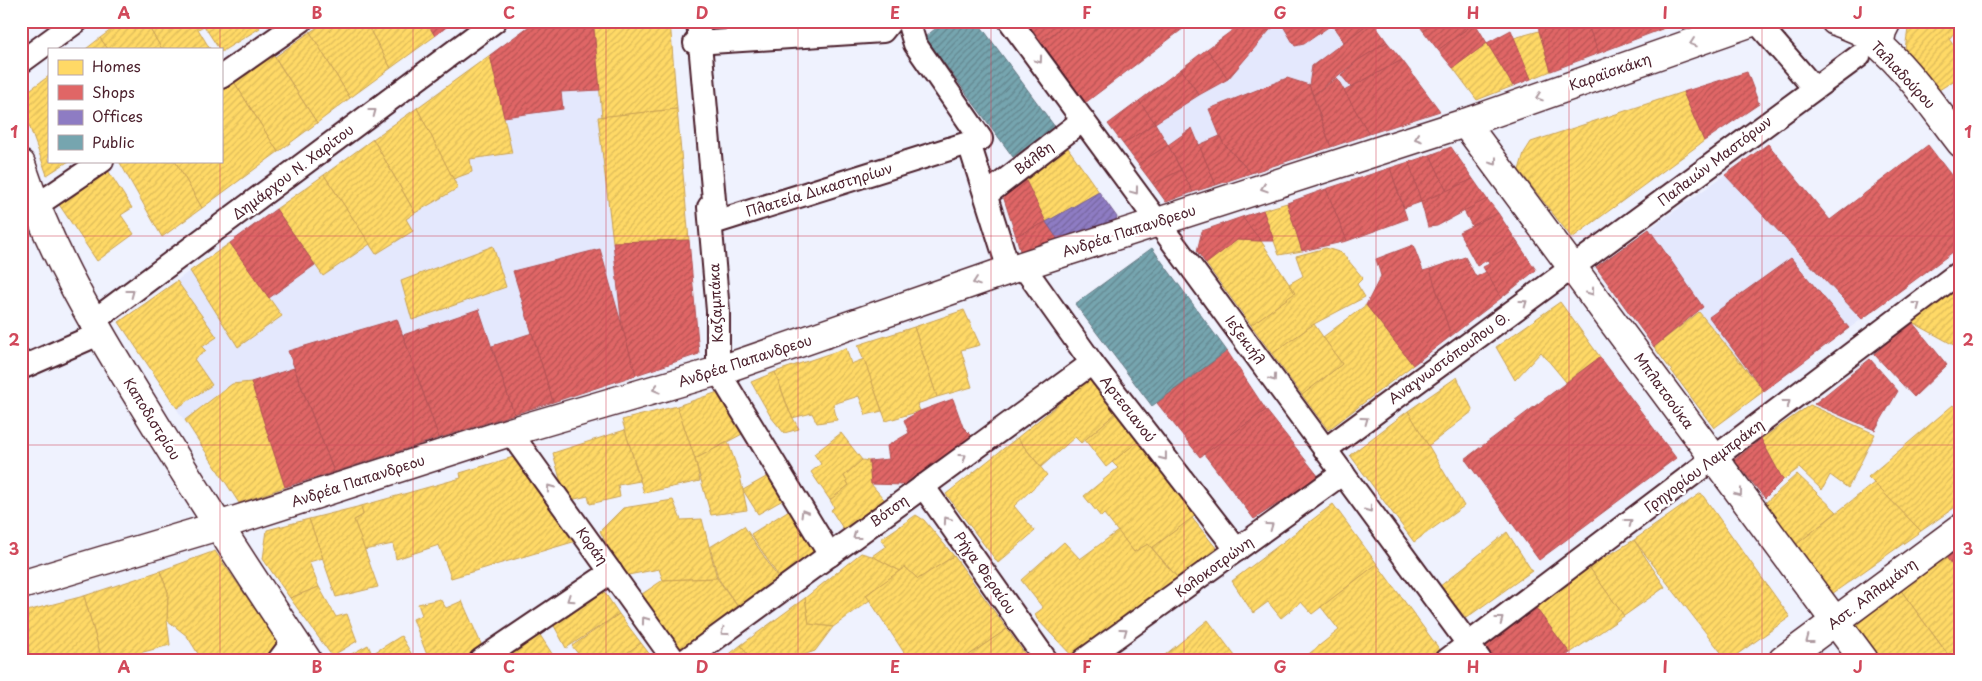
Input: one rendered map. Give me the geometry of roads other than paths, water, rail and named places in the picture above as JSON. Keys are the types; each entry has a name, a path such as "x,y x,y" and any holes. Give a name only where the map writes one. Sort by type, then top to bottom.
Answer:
{"main road":[{"name":"Καραϊσκάκη","path":"1464,122 1756,21"},
{"name":"Ταλιαδούρου","path":"1835,21 1858,30 1875,41 1927,98 1961,143"},
{"name":"Ανδρέα Παπανδρεου","path":"21,585 218,526 510,432 718,371 1016,268 1464,122"},
{"name":"Μπλατσούκα","path":"1464,122 1864,660"},
{"name":"Καποδιστρίου","path":"21,164 28,211 70,280 96,328 218,526 293,653"},
{"name":"Αστ. Αλλαμάνη","path":"1783,660 1961,528"}],"street":[{"path":"21,62 77,21"},
{"path":"222,76 301,21"},
{"name":"Δημάρχου Ν. Χαρίτου","path":"21,368 96,328 495,21"},
{"path":"696,32 883,31 891,21"},
{"path":"908,21 915,44 981,139 969,143"},
{"name":"Ιεζεκιήλ","path":"1010,21 1474,652"},
{"path":"1756,21 1814,88"},
{"name":"Πλατεία Δικαστηρίων","path":"696,32 716,222 969,143"},
{"name":"Καζαμπάκα","path":"696,32 718,311 718,371"},
{"name":"Παλαιών Μαστόρων","path":"1572,267 1875,41"},
{"name":"Βάλβη","path":"986,195 1083,120"},
{"name":"Αρτεσιανού","path":"969,143 986,195 1016,268 1237,550"},
{"path":"28,211 101,162"},
{"name":"Αναγνωστόπουλου Θ.","path":"1326,449 1572,267"},
{"name":"Γρηγορίου Λαμπράκη","path":"1447,660 1474,652 1714,458 1961,271"},
{"name":"Βότση","path":"686,660 1092,363"},
{"path":"718,371 830,554"},
{"name":"Κοράη","path":"510,432 674,660"},
{"name":"Κολοκοτρώνη","path":"1084,660 1343,473"},
{"name":"Ρήγα Φεραίου","path":"923,486 1046,660"},
{"path":"481,660 611,572"}]}
